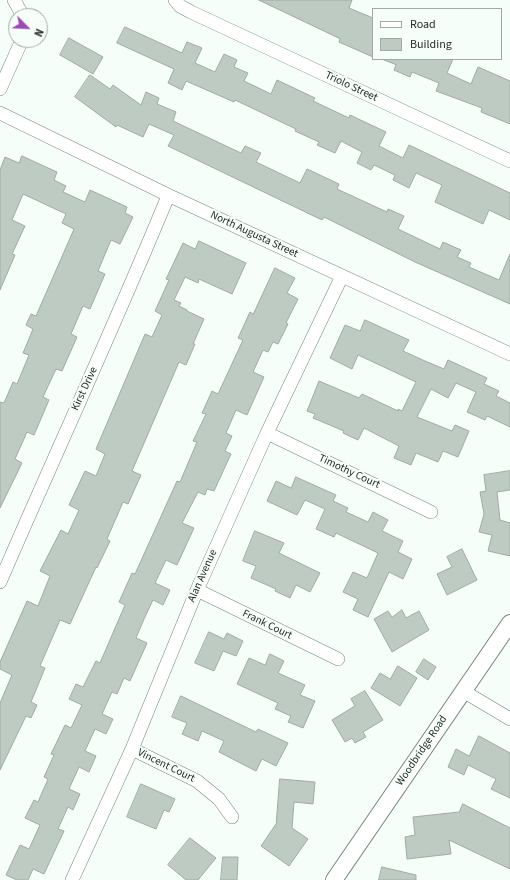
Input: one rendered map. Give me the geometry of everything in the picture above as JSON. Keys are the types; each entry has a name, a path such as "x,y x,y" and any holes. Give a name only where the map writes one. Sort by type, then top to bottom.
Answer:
{"street":[{"name":"Triolo Street","path":"175,0 180,6 191,12 510,161"},
{"path":"0,89 18,48"},
{"name":"North Augusta Street","path":"0,114 170,196 510,354"},
{"name":"Kirst Drive","path":"0,582 62,437 109,338 166,201 170,196"},
{"name":"Alan Avenue","path":"72,880 132,750 197,590 267,433 342,276"},
{"name":"Timothy Court","path":"267,433 431,512"},
{"name":"Frank Court","path":"197,590 338,659"},
{"name":"Woodbridge Road","path":"334,880 510,623"},
{"path":"463,691 510,719"},
{"name":"Vincent Court","path":"132,750 197,781 219,799 232,817"}],"building":[{"path":"259,0 352,0 349,8 372,18 372,57 339,42 340,39"},
{"path":"125,27 182,53 187,42 202,48 195,63 215,72 224,54 237,60 234,67 248,73 244,81 271,94 277,80 315,98 313,101 349,118 350,115 386,132 379,146 403,158 409,145 510,193 510,220 489,210 483,224 435,202 442,185 416,173 409,188 393,180 395,175 374,165 371,170 357,163 362,152 341,141 335,153 317,145 319,142 295,131 296,129 235,100 234,102 186,81 182,90 168,83 174,69 117,43"},
{"path":"69,38 103,57 93,74 60,55"},
{"path":"384,60 453,60 447,73 471,84 478,67 510,81 510,124 481,112 482,108 436,91 439,83 412,72 410,77 394,70 396,65"},
{"path":"90,75 110,89 113,85 141,105 146,92 159,98 157,104 176,112 173,121 241,153 245,146 261,153 256,162 300,183 307,169 339,184 337,189 387,212 388,209 404,216 398,229 440,249 443,242 461,250 457,257 471,263 469,267 499,280 510,254 510,304 415,262 324,217 322,220 168,146 174,135 149,124 143,137 117,125 116,127 75,97"},
{"path":"22,156 57,172 54,180 66,186 63,192 85,202 90,190 127,207 125,213 133,217 120,244 111,240 98,271 105,274 90,309 83,306 71,334 77,337 62,371 56,369 43,397 49,400 34,435 27,432 15,459 22,463 0,508 0,402 4,403 13,382 17,384 29,355 23,353 33,329 26,325 31,314 36,316 74,229 62,223 66,214 23,194 12,220 25,226 12,254 15,255 0,290 0,170 5,157 19,163"},
{"path":"199,241 246,263 232,294 199,279 198,283 185,277 174,300 181,303 179,306 204,319 193,344 195,344 186,365 179,362 132,471 141,475 128,504 123,502 107,539 110,541 97,568 96,567 70,624 60,620 40,666 45,668 31,702 37,705 31,718 26,716 0,770 0,703 12,675 0,669 0,662 27,601 38,606 50,576 40,571 61,530 68,534 79,510 69,505 85,471 96,476 105,454 96,449 145,334 152,337 162,315 155,311 169,280 166,279 183,243 195,249"},
{"path":"275,268 295,278 287,293 298,299 286,323 288,324 278,344 273,342 268,352 263,350 253,372 264,377 247,415 236,410 226,433 232,436 225,451 231,454 214,491 207,489 205,495 198,492 182,523 194,528 177,565 166,560 155,583 170,590 163,605 153,600 144,619 136,638 147,643 130,681 124,678 117,694 112,692 102,714 113,719 106,734 95,729 85,751 96,756 89,772 79,767 69,789 80,794 73,810 68,807 58,829 64,831 44,874 33,869 28,880 17,880 6,875 20,845 29,849 40,825 25,818 34,800 38,802 48,779 44,777 54,755 51,754 65,725 71,728 82,705 69,699 76,684 83,687 96,661 100,663 125,605 119,602 132,573 135,574 177,481 180,482 197,442 193,441 206,414 202,413 212,391 218,394 243,340 238,338 250,312 253,314"},
{"path":"365,320 409,340 403,351 444,369 448,360 487,378 484,384 499,391 496,396 510,403 510,427 487,416 485,420 467,412 476,392 456,383 448,398 431,389 417,417 452,431 455,425 469,431 458,457 443,451 438,462 416,453 411,465 394,458 399,446 364,428 358,440 343,433 344,431 313,418 315,414 307,411 319,381 359,398 362,394 398,411 398,409 402,411 416,382 358,355 352,369 330,358 345,325 360,331"},
{"path":"510,471 510,490 497,492 500,520 510,523 510,556 488,551 492,535 479,532 484,514 480,492 486,491 484,475"},
{"path":"296,477 336,495 333,501 348,508 346,512 368,522 373,512 388,520 382,531 403,541 398,552 412,559 403,579 389,572 368,617 353,610 358,599 343,592 353,572 367,578 378,553 336,533 334,537 316,529 325,509 305,500 297,515 267,501 276,481 291,488"},
{"path":"255,531 284,543 279,553 320,573 310,592 296,585 290,598 275,591 276,589 251,578 256,566 243,561"},
{"path":"462,549 477,580 447,595 437,574 452,567 447,557"},
{"path":"402,610 406,618 419,611 429,630 392,652 374,619 388,611 392,617"},
{"path":"209,632 224,639 227,633 243,641 236,656 223,651 214,671 195,663"},
{"path":"270,654 284,661 278,673 305,685 300,695 315,701 303,728 288,722 291,716 275,709 278,703 237,684 249,658 265,665"},
{"path":"424,659 436,667 428,680 416,672"},
{"path":"398,666 417,678 400,706 371,688 380,673 390,679"},
{"path":"365,691 383,720 363,732 366,737 355,743 352,738 345,742 332,720 355,706 351,699"},
{"path":"181,696 256,732 258,729 288,743 276,766 262,759 256,771 219,752 224,741 202,731 198,741 182,734 187,723 172,717"},
{"path":"479,736 510,753 510,798 491,789 496,779 468,765 464,775 448,767 456,749 469,756"},
{"path":"280,779 315,782 313,804 294,802 292,828 308,839 289,866 261,846 276,824"},
{"path":"141,784 175,799 169,812 164,810 156,829 127,817"},
{"path":"463,804 510,828 510,869 449,840 451,854 407,859 405,837 415,835 413,817 459,812"},
{"path":"190,838 216,858 198,880 186,880 168,865"},
{"path":"223,857 238,857 237,880 221,880"},
{"path":"382,867 416,875 416,880 379,880"}]}
